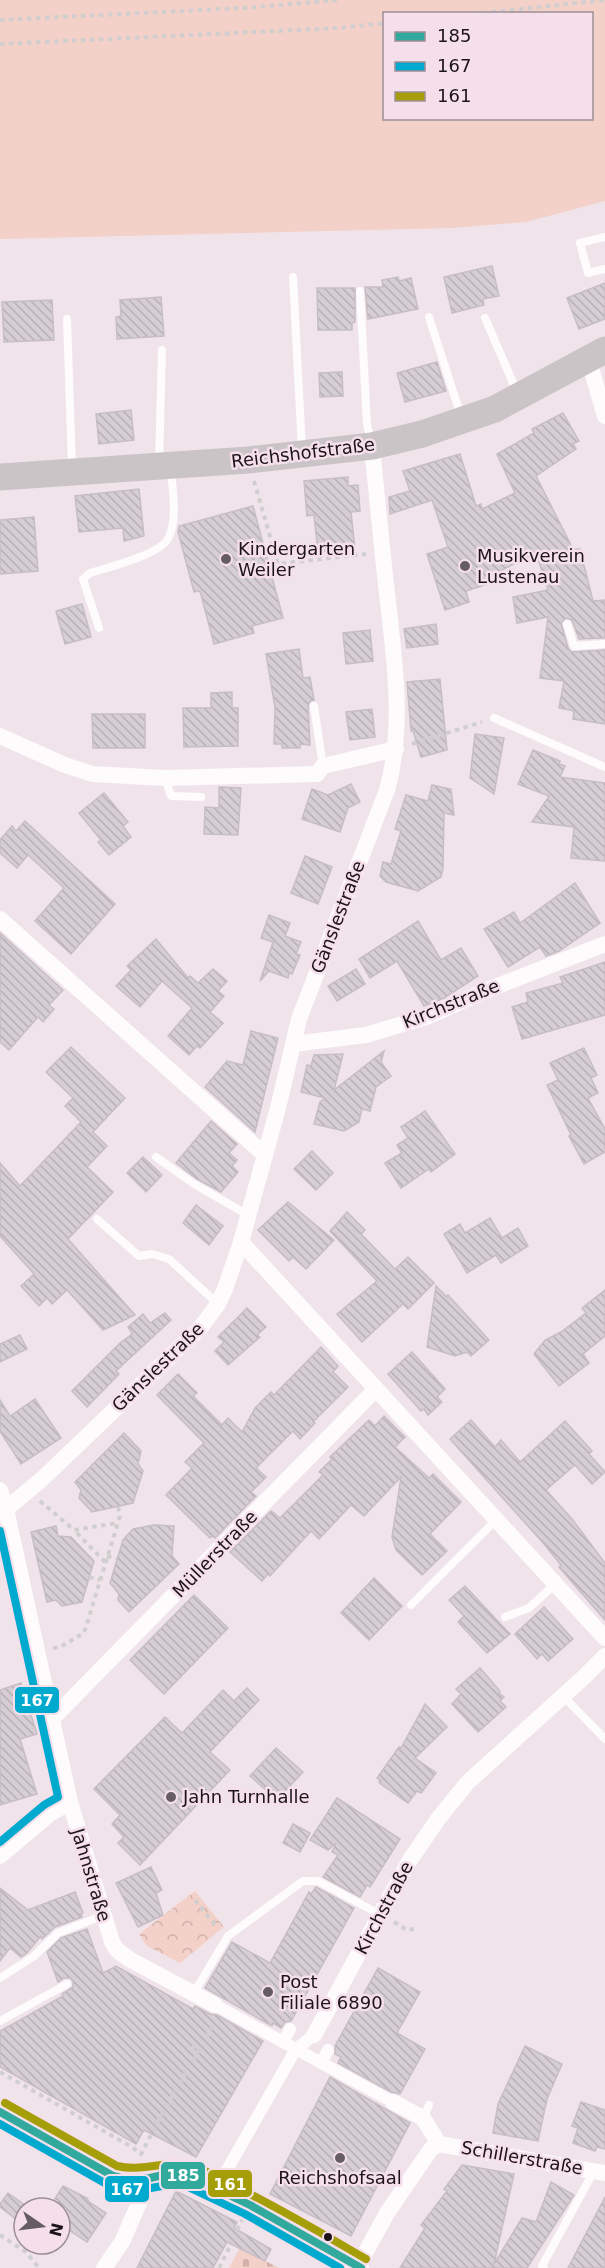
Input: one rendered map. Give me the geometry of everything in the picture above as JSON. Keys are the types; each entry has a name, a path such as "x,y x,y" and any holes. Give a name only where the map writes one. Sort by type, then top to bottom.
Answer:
{"main road":[{"name":"Reichshofstraße","path":"0,477 248,460 372,446 422,434 495,409 596,354"}],"street":[{"path":"596,354 605,416"},
{"name":"Gänslestraße","path":"6,1509 28,1491 201,1327 218,1304 225,1289 241,1242 278,1108 299,1019 387,790 396,749 397,721 392,645 372,446"},
{"path":"0,736 65,765 92,774 165,778 317,774 323,766 396,749"},
{"path":"0,919 265,1155"},
{"name":"Kirchstraße","path":"292,1044 366,1035 429,1016 485,991 605,944"},
{"path":"241,1242 605,1638"},
{"name":"Müllerstraße","path":"52,1719 376,1389"},
{"name":"Jahnstraße","path":"0,1490 70,1802 102,1916 117,1950 129,1959 393,2102"},
{"name":"Kirchstraße","path":"223,2177 296,2049 314,2035 386,1918 410,1860 438,1819 468,1782 605,1656"},
{"path":"0,1856 51,1813 70,1802"},
{"path":"283,2042 290,2029"},
{"path":"321,2063 328,2050"},
{"name":"Schillerstraße","path":"393,2102 426,2111 439,2144"},
{"path":"0,2112 113,2176 125,2179 150,2178 167,2174 189,2176 250,2205 359,2267"},
{"name":"Schillerstraße","path":"359,2267 387,2213 431,2149 439,2144 599,2172"},
{"path":"104,2268 122,2242 150,2178"}],"lane":[{"path":"605,237 580,243 588,273 605,269"},
{"path":"293,277 302,454"},
{"path":"360,291 367,424 372,446"},
{"path":"429,316 462,420"},
{"path":"485,318 518,396"},
{"path":"67,319 73,472"},
{"path":"99,628 83,579 90,573 152,552 168,539 173,516 165,466 162,350"},
{"path":"567,624 574,646 605,644"},
{"path":"315,706 323,766"},
{"path":"494,718 605,767"},
{"path":"165,778 171,796 201,797"},
{"path":"156,1156 194,1184 248,1215"},
{"path":"97,1219 139,1256 152,1254 169,1258 218,1304"},
{"path":"411,1605 496,1520"},
{"path":"505,1617 529,1608 555,1584"},
{"path":"563,1696 605,1739"},
{"path":"193,1994 228,1936 303,1881 318,1881 386,1918"},
{"path":"0,1978 33,1957 58,1933 102,1916"},
{"path":"0,2021 67,1984"},
{"path":"544,2268 542,2266 599,2172"}],"path":[{"path":"0,20 243,8 340,0"},
{"path":"493,12 605,0"},
{"path":"0,44 383,23"},
{"path":"253,477 278,564 383,552"},
{"path":"396,749 494,718"},
{"path":"28,1491 74,1530 105,1562"},
{"path":"37,1652 60,1647 84,1633 120,1516 118,1506"},
{"path":"74,1530 117,1523"},
{"path":"107,1556 117,1558"},
{"path":"89,1577 100,1580"},
{"path":"195,1900 220,1931 228,1936"},
{"path":"386,1918 407,1930 414,1929"},
{"path":"0,2072 141,2154 198,2051 218,2007"},
{"path":"191,2047 198,2051"},
{"path":"170,2084 177,2088"},
{"path":"150,2120 157,2123"},
{"path":"0,2235 26,2252 39,2268"},
{"path":"219,2268 231,2244"}],"green space":[{"path":"0,0 605,0 605,201 526,222 453,228 0,239"},
{"path":"195,1891 224,1927 180,1963 147,1946 139,1934"},
{"path":"240,2248 279,2268 229,2268"}],"building":[{"path":"492,266 499,296 483,299 484,305 452,313 444,277"},
{"path":"398,277 399,281 411,278 418,309 368,319 365,287 383,287 382,280"},
{"path":"605,283 605,319 579,329 567,298"},
{"path":"317,288 355,288 355,322 352,323 352,330 318,330"},
{"path":"161,297 164,336 117,339 116,317 121,316 120,300"},
{"path":"52,300 54,340 4,342 2,302"},
{"path":"437,362 446,391 405,402 397,373"},
{"path":"342,372 343,396 320,397 319,373"},
{"path":"131,410 134,440 99,444 96,414"},
{"path":"563,413 579,441 573,444 576,449 536,476 573,549 580,549 593,601 605,600 605,638 579,639 572,620 566,618 561,623 571,652 605,650 605,724 573,719 574,711 559,708 564,681 540,678 548,617 517,623 513,597 548,590 536,553 500,571 503,579 466,591 469,602 445,610 427,554 448,547 432,500 390,514 389,497 410,491 403,471 460,454 476,506 481,504 482,509 515,493 497,454 534,433 532,429"},
{"path":"348,477 348,486 358,485 360,511 351,512 355,549 318,552 314,515 307,516 304,481"},
{"path":"139,489 144,536 124,541 123,528 79,532 75,496"},
{"name":"Kindergarten Weiler","path":"253,506 283,618 252,626 254,633 214,644 200,591 194,592 178,532 179,526"},
{"path":"34,517 38,571 0,574 0,520"},
{"path":"82,604 91,637 65,644 56,611"},
{"path":"436,624 438,644 407,648 404,629"},
{"path":"370,630 373,661 346,664 343,633"},
{"path":"299,649 303,678 310,677 314,700 310,701 308,706 310,745 300,744 300,748 282,748 282,744 274,744 275,708 266,654"},
{"path":"440,679 447,750 421,757 413,731 411,731 407,682"},
{"path":"232,692 232,708 238,708 238,746 184,747 183,708 211,708 211,693"},
{"path":"372,709 375,737 350,740 346,712"},
{"path":"92,714 145,714 145,748 93,748"},
{"path":"475,734 504,738 494,794 470,778"},
{"path":"533,750 560,761 559,764 565,766 560,777 605,783 605,861 571,858 574,827 532,822 549,796 518,784"},
{"path":"351,784 360,802 348,808 340,832 302,819 312,789 328,795"},
{"path":"432,785 451,789 454,815 444,813 441,877 418,891 386,882 380,876 383,862 391,864 401,831 395,829 406,795 428,801"},
{"path":"219,787 241,788 238,835 204,834 205,807 219,808"},
{"path":"104,793 128,822 123,826 131,837 109,855 98,842 101,840 79,813"},
{"path":"25,821 115,904 71,954 35,921 64,888 28,855 17,868 0,853 0,840 12,826 16,831"},
{"path":"305,856 332,867 318,904 291,893"},
{"path":"575,883 600,923 559,951 546,956 540,947 508,967 484,929 514,912 520,923"},
{"path":"269,915 290,923 285,936 301,942 296,954 300,955 288,978 269,971 260,981 273,942 261,938"},
{"path":"418,921 441,960 461,948 478,976 444,998 424,1006 397,961 370,978 359,959"},
{"path":"0,933 63,990 49,1005 54,1009 43,1022 38,1017 9,1050 0,1042"},
{"path":"156,939 188,978 190,976 198,983 213,969 227,981 218,991 224,996 210,1012 223,1023 200,1048 197,1046 189,1055 168,1036 192,1008 162,981 140,1007 116,986 131,970 127,966"},
{"path":"605,962 605,1015 522,1039 512,1007 528,1002 526,993 563,983 560,977"},
{"path":"356,969 365,984 337,1001 328,986"},
{"path":"251,1031 278,1038 255,1132 205,1087 227,1061 243,1065"},
{"path":"71,1047 125,1098 93,1132 107,1146 87,1167 113,1192 68,1239 135,1315 103,1330 67,1290 52,1304 47,1298 39,1306 21,1286 34,1274 0,1236 0,1163 20,1186 81,1122 65,1106 73,1098 46,1072"},
{"path":"584,1048 597,1075 591,1078 598,1093 588,1098 605,1129 605,1152 584,1164 547,1085 558,1080 550,1063"},
{"path":"384,1051 381,1062 391,1076 376,1087 370,1111 362,1109 359,1122 344,1131 314,1124 320,1102 325,1098 301,1092 307,1065 311,1066 314,1055 343,1054 334,1090"},
{"path":"425,1111 455,1154 431,1172 429,1169 401,1188 385,1163 402,1153 397,1145 408,1138 401,1127"},
{"path":"211,1121 237,1144 229,1153 237,1160 232,1166 238,1172 221,1192 197,1179 176,1163"},
{"path":"312,1151 333,1173 316,1190 294,1169"},
{"path":"143,1157 162,1175 146,1192 127,1173"},
{"path":"288,1202 334,1240 306,1269 293,1257 289,1261 258,1230"},
{"path":"196,1205 223,1226 209,1245 183,1223"},
{"path":"347,1212 365,1230 361,1234 395,1269 408,1257 434,1283 408,1309 403,1304 362,1342 337,1314 377,1281 330,1231"},
{"path":"490,1218 502,1238 518,1228 528,1246 501,1263 496,1255 467,1273 444,1234 460,1224 465,1233"},
{"path":"436,1286 447,1297 448,1295 489,1340 471,1356 467,1352 455,1356 427,1347"},
{"path":"605,1290 605,1336 583,1354 589,1363 559,1386 534,1354 545,1340 561,1332 586,1313 582,1308"},
{"path":"247,1308 266,1327 257,1335 260,1337 228,1365 215,1351 224,1342 218,1337"},
{"path":"165,1313 171,1320 116,1371 119,1374 87,1407 72,1391 132,1334 128,1327 143,1314 150,1323"},
{"path":"20,1335 27,1349 0,1362 0,1344"},
{"path":"321,1347 338,1366 333,1372 348,1387 313,1422 315,1423 300,1439 293,1431 256,1468 266,1477 251,1492 256,1496 215,1538 212,1536 210,1538 166,1495 192,1468 185,1462 204,1443 157,1395 178,1374 197,1393 193,1396 222,1425 228,1418 242,1432 255,1408 271,1392 274,1395"},
{"path":"412,1352 445,1389 437,1397 442,1402 428,1415 424,1409 421,1411 388,1374"},
{"path":"35,1399 61,1438 21,1464 0,1431 0,1400 10,1416"},
{"path":"384,1416 405,1437 395,1447 429,1478 433,1474 461,1502 430,1534 447,1551 422,1575 396,1550 392,1537 401,1477 364,1516 351,1505 319,1539 311,1531 270,1576 268,1574 262,1581 230,1552 271,1511 280,1518 323,1475 319,1472 332,1459 330,1457 369,1420 375,1426"},
{"path":"471,1420 495,1447 501,1440 520,1462 565,1421 592,1451 589,1454 605,1472 592,1484 575,1465 546,1490 572,1519 605,1563 605,1620 559,1567 561,1565 544,1544 450,1439"},
{"path":"124,1433 141,1451 138,1464 143,1471 133,1503 92,1512 79,1498 81,1490 75,1482"},
{"path":"154,1525 174,1526 172,1556 179,1564 129,1612 118,1600 119,1594 110,1583 123,1540 133,1529"},
{"path":"56,1526 58,1536 71,1537 94,1561 82,1602 62,1606 56,1600 47,1602 31,1532"},
{"path":"374,1578 402,1606 369,1640 341,1613"},
{"path":"465,1586 510,1634 487,1653 458,1622 464,1616 449,1600"},
{"path":"194,1595 228,1628 164,1694 130,1660"},
{"path":"544,1607 573,1639 548,1661 542,1654 537,1659 515,1634"},
{"path":"480,1668 504,1697 500,1701 506,1707 478,1732 452,1704 461,1694 456,1689"},
{"path":"21,1683 37,1734 20,1739 37,1794 0,1805 0,1690"},
{"name":"Jahn Turnhalle","path":"247,1688 259,1700 210,1752 230,1770 140,1865 118,1843 124,1837 112,1824 120,1815 94,1789 165,1717 182,1733 223,1690 234,1701"},
{"path":"425,1704 447,1727 415,1758 436,1773 421,1793 417,1791 408,1803 382,1785 377,1778 399,1747 401,1748"},
{"path":"276,1748 303,1772 277,1800 250,1776"},
{"path":"337,1798 400,1839 370,1887 367,1885 360,1897 323,1877 338,1855 332,1852 336,1843 328,1850 310,1840"},
{"path":"293,1824 310,1833 300,1852 283,1843"},
{"path":"151,1867 162,1890 156,1893 163,1915 138,1927 116,1883"},
{"path":"316,1887 354,1908 291,2021 285,2022 281,2028 273,2023 272,2026 205,1988 232,1942 270,1963 309,1892 311,1894"},
{"path":"0,1888 28,1910 75,1892 83,1913 82,1917 55,1927 42,1939 41,1936 21,1957 10,1948 0,1961"},
{"path":"87,1929 103,1973 116,1966 193,2009 195,2006 217,2015 263,2041 196,2157 144,2130 136,2144 0,2067 0,2031 63,1996 62,1994 73,1987 73,1981 70,1978 64,1978 58,1982 47,1952 61,1938"},
{"path":"378,1968 420,1992 397,2033 425,2049 400,2094 391,2092 338,2063 341,2057 335,2054 335,2046"},
{"path":"525,2046 562,2064 547,2099 538,2141 493,2133 498,2104"},
{"name":"Reichshofsaal","path":"330,2077 410,2123 351,2236 270,2194"},
{"path":"581,2102 605,2110 605,2149 597,2147 595,2151 573,2143 578,2128 572,2126"},
{"path":"462,2165 514,2174 494,2264 522,2218 536,2222 551,2182 574,2195 527,2268 400,2268 425,2228 421,2225 447,2191 444,2189"},
{"path":"63,2186 87,2198 89,2202 106,2213 87,2242 72,2232 72,2196 57,2196"},
{"path":"176,2191 237,2222 234,2228 271,2249 265,2261 227,2242 213,2268 137,2268"},
{"path":"8,2193 12,2196 12,2216 0,2207"},
{"path":"605,2197 605,2268 568,2268"}],"transit line":[{"name":"167","path":"0,1531 58,1797 44,1805 0,1842"},
{"name":"161","path":"5,2103 117,2166 135,2168 172,2164 195,2167 205,2171 281,2210 366,2259"},
{"name":"185","path":"0,2112 113,2176 125,2179 150,2178 167,2174 189,2176 250,2205 361,2268"},
{"name":"167","path":"0,2124 110,2186 125,2189 168,2185 186,2186 245,2214 340,2268"}],"place":[{"name":"Kindergarten Weiler","path":"226,559"},
{"name":"Musikverein Lustenau","path":"465,566"},
{"name":"Jahn Turnhalle","path":"171,1797"},
{"name":"Post Filiale 6890","path":"268,1992"},
{"name":"Reichshofsaal","path":"340,2158"}]}
